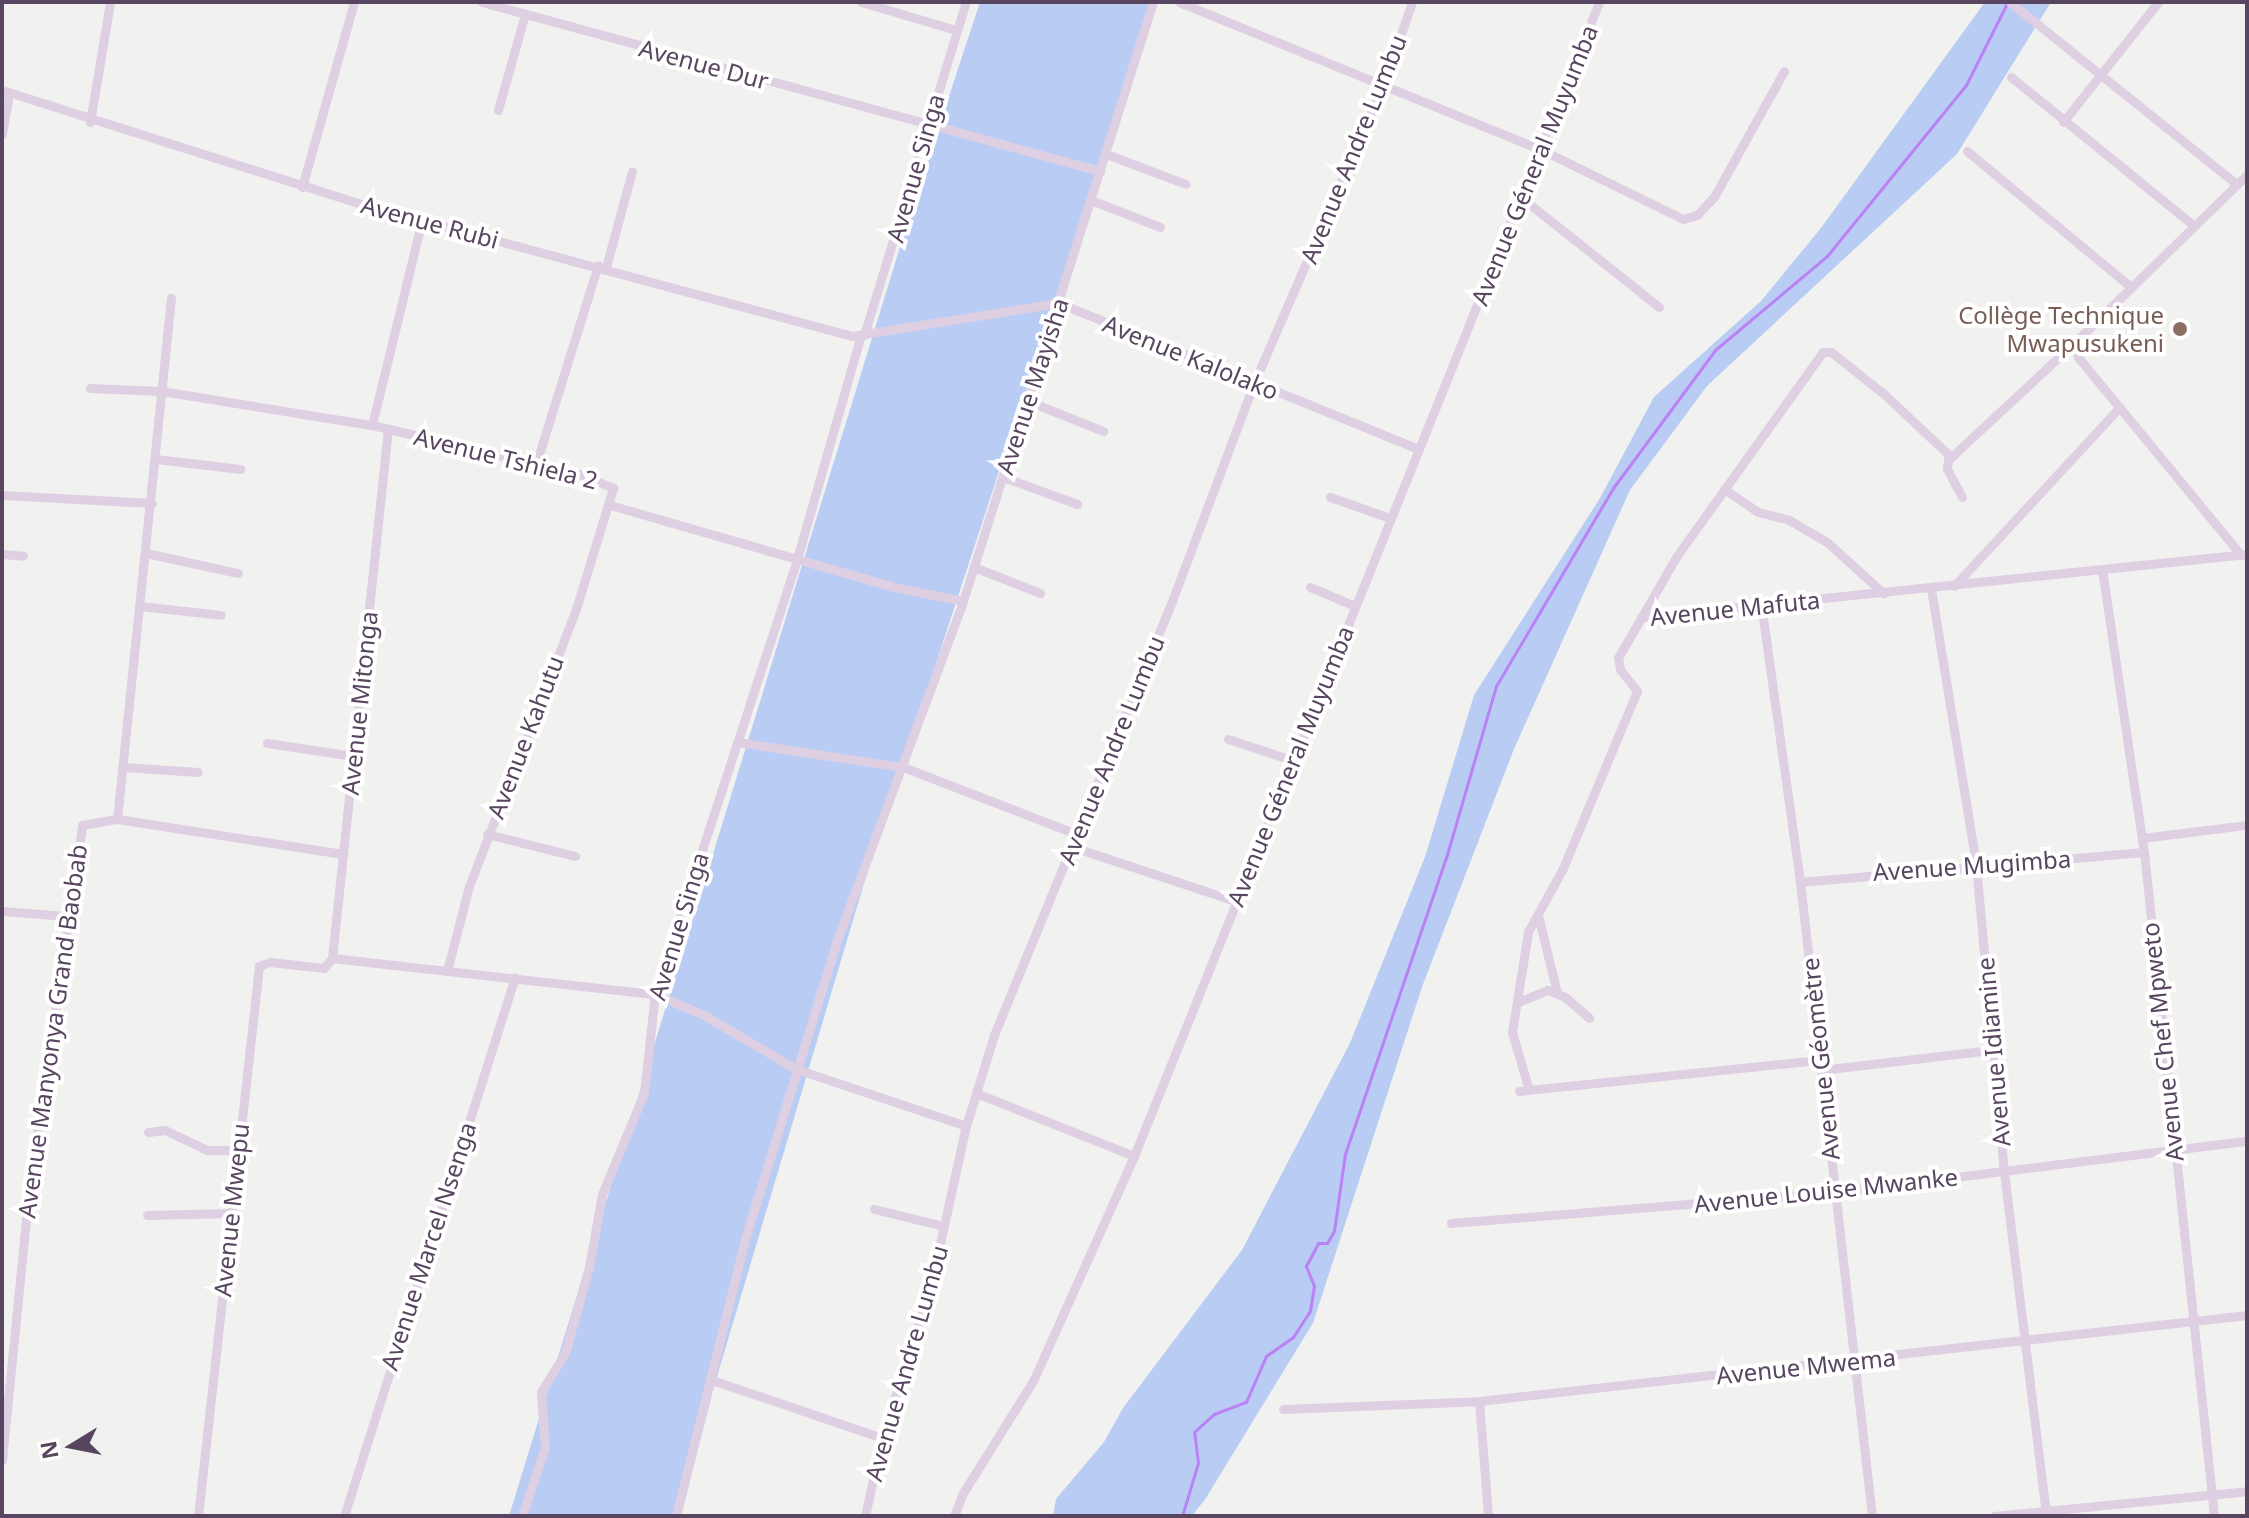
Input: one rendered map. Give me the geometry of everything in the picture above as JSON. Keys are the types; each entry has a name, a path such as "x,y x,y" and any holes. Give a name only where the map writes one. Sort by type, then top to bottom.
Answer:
{"street":[{"path":"90,122 110,2"},
{"path":"302,187 354,2"},
{"name":"Avenue Dur","path":"482,2 1100,171"},
{"path":"861,2 956,30"},
{"name":"Avenue Singa","path":"522,1516 545,1447 541,1392 565,1353 593,1253 602,1194 644,1093 655,994 797,559 862,335 966,2"},
{"name":"Avenue Mayisha","path":"676,1516 746,1236 796,1069 836,943 963,601 1153,2"},
{"path":"1179,2 1542,150 1678,218 1693,217 1714,197 1784,71"},
{"name":"Avenue Andre Lumbu","path":"865,1516 882,1438 944,1226 966,1126 994,1035 1073,847 1254,383 1383,85 1412,2"},
{"name":"Avenue Géneral Muyumba","path":"954,1516 963,1493 1033,1381 1134,1156 1390,518 1542,150 1599,2"},
{"path":"2010,2 2235,183"},
{"path":"2063,122 2158,2"},
{"path":"498,110 525,14"},
{"path":"2011,77 2193,225"},
{"path":"2,134 6,92"},
{"name":"Avenue Rubi","path":"6,92 90,122 302,187 862,335"},
{"path":"1967,151 2131,287"},
{"path":"1106,154 1186,184"},
{"path":"536,464 632,171"},
{"path":"1962,497 1947,469 1951,457 2074,343 2235,183 2247,175"},
{"path":"1522,198 1659,307"},
{"path":"1091,200 1160,227"},
{"path":"372,425 422,220"},
{"path":"171,298 117,819 343,854"},
{"path":"862,335 1059,303"},
{"name":"Avenue Kalolako","path":"1059,303 1418,449"},
{"path":"2074,343 2078,357 2244,554"},
{"path":"1641,617 1724,489 1826,351 1884,394 1951,457"},
{"name":"Avenue Tshiela 2","path":"90,388 161,391 372,425 536,464 610,484 614,490 610,505 797,559 963,601"},
{"path":"1028,401 1103,431"},
{"path":"1954,586 2120,407"},
{"name":"Avenue Mitonga","path":"332,958 388,429"},
{"path":"156,459 240,469"},
{"path":"1003,477 1077,504"},
{"path":"1724,489 1758,512 1789,520 1827,542 1883,593"},
{"path":"2,495 152,503"},
{"path":"1330,497 1390,518"},
{"name":"Avenue Kahutu","path":"447,971 487,834 576,609 610,505"},
{"path":"146,553 238,573"},
{"path":"2,554 23,556"},
{"name":"Avenue Mafuta","path":"1821,1065 1524,1091 1513,1042 1527,938 1637,691 1618,662 1641,617 2244,554"},
{"path":"974,567 1040,593"},
{"name":"Avenue Chef Mpweto","path":"2102,569 2144,852 2173,1152 2214,1516"},
{"path":"1310,587 1355,606"},
{"name":"Avenue Idiamine","path":"1931,589 1976,865 2004,1172 2045,1512"},
{"name":"Avenue Géomètre","path":"1761,604 1800,882 1872,1516"},
{"path":"140,606 221,615"},
{"path":"1228,739 1292,760"},
{"path":"737,742 903,767 1077,834"},
{"path":"267,743 353,756"},
{"path":"123,767 198,772"},
{"name":"Avenue Manyonya Grand Baobab","path":"2,1460 29,1189 65,916 82,825 117,819"},
{"path":"2142,838 2247,825"},
{"path":"487,834 575,856"},
{"path":"1073,847 1235,901"},
{"name":"Avenue Mugimba","path":"1800,882 2144,852"},
{"path":"2,911 65,916"},
{"path":"1538,915 1557,993"},
{"path":"332,958 655,994 704,1015 796,1069 966,1126"},
{"name":"Avenue Mwepu","path":"198,1516 259,966 319,968 328,967 332,958"},
{"name":"Avenue Marcel Nsenga","path":"344,1516 515,977"},
{"path":"1518,1002 1538,991 1557,993 1589,1018"},
{"path":"1821,1065 1991,1050"},
{"path":"976,1093 1134,1156"},
{"path":"148,1132 165,1130 207,1150 238,1150"},
{"name":"Avenue Louise Mwanke","path":"1451,1223 1835,1192 2247,1141"},
{"path":"874,1209 944,1226"},
{"path":"147,1215 231,1213"},
{"name":"Avenue Mwema","path":"1283,1409 1479,1401 2247,1315"},
{"path":"712,1380 882,1438"},
{"path":"1479,1401 1488,1516"},
{"path":"1994,1516 2247,1491"}],"shaded area":[{"path":"980,2 1153,2 865,880 713,1390 681,1516 509,1516 909,218"},
{"path":"1985,2 2051,2 1957,154 1707,386 1630,490 1514,749 1422,987 1313,1323 1206,1498 1192,1516 1053,1516 1056,1499 1104,1442 1123,1408 1242,1250 1350,1043 1425,857 1474,695 1600,498 1654,397 1761,301 1821,228"}],"waterway":[{"path":"1182,1516 1198,1463 1194,1432 1214,1414 1246,1402 1266,1356 1293,1337 1310,1311 1314,1286 1306,1266 1318,1243 1327,1243 1334,1231 1345,1154 1446,858 1496,686 1613,488 1715,350 1827,256 1966,85 2007,3"}],"place":[{"name":"Collège Technique Mwapusukeni","path":"2180,329"}]}
